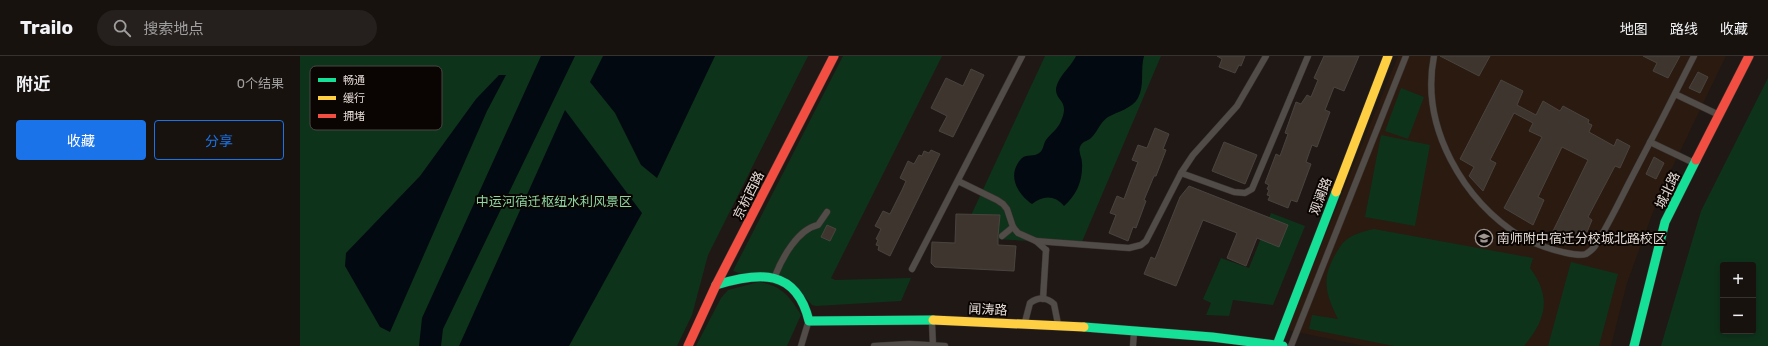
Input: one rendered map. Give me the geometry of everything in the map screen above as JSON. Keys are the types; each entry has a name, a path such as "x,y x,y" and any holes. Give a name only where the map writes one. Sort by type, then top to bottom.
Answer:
{"street":[{"name":"京杭西路","path":"688,346 716,285 834,56"},
{"name":"观澜路","path":"1280,345 1388,56"},
{"name":"城北路","path":"1634,346 1665,222 1748,56"},
{"path":"716,285 742,277 759,275 780,279 797,294 804,303 809,321"},
{"name":"闻涛路","path":"809,321 932,320 1024,323 1134,330 1280,345"}],"lane":[{"path":"912,269 1022,56"},
{"path":"1036,241 1129,248 1142,245 1150,237 1181,174 1193,155 1237,106 1266,56"},
{"path":"1181,174 1234,192 1245,193 1252,189 1308,56"},
{"path":"1291,346 1406,56"},
{"path":"1434,56 1432,84 1435,114 1450,160 1462,180 1479,202 1496,218 1524,239 1552,250 1575,254 1585,254 1594,248 1694,56"},
{"path":"1675,94 1719,115"},
{"path":"1650,142 1695,164"},
{"path":"958,181 1003,204 1007,209 1013,227 1018,232 1036,241 1046,250"},
{"path":"774,277 779,266 800,234 812,226 818,225 827,212"},
{"path":"1002,236 1013,227"},
{"path":"1046,250 1065,244"},
{"path":"1043,299 1046,250"},
{"path":"1024,323 1030,303 1038,299 1043,299 1054,304 1058,325"},
{"path":"932,320 933,346"},
{"path":"801,346 809,321"},
{"path":"1133,346 1134,330"},
{"path":"874,346 945,346"}],"shaded area":[{"path":"541,56 575,56 443,329 441,346 419,346 422,318"},
{"path":"603,56 715,56 657,178 641,165 615,113 590,82"},
{"path":"1076,56 1144,56 1140,93 1136,101 1132,104 1105,119 1093,136 1081,145 1080,151 1082,169 1080,181 1076,192 1069,202 1064,206 1053,198 1045,198 1032,204 1022,195 1015,183 1014,177 1017,164 1026,156 1035,155 1041,152 1046,140 1060,124 1064,109 1057,94 1057,85 1061,76"},
{"name":"南师附中宿迁分校城北路校区","path":"1398,56 1726,56 1660,193 1627,283 1611,346 1364,346 1287,330"},
{"path":"499,75 506,75 487,111 390,332 380,327 345,266 346,253 420,176 476,99"},
{"path":"565,110 642,213 569,346 459,346"}],"green space":[{"name":"中运河宿迁枢纽水利风景区","path":"300,56 808,56 708,255 692,315 677,346 300,346"},
{"path":"843,56 942,56 831,278 835,280 911,278 901,301 816,306 812,305 801,293 733,271"},
{"path":"1045,56 1161,56 1081,244 961,237"},
{"path":"1768,78 1768,346 1661,346 1701,211"},
{"path":"1401,88 1424,97 1408,139 1385,131"},
{"path":"1381,135 1430,145 1415,226 1365,217"},
{"path":"1271,213 1305,226 1273,305 1233,300 1229,316 1206,315 1211,303 1203,299 1221,258 1249,268"},
{"path":"1374,229 1533,258 1530,268 1541,289 1544,299 1544,308 1537,327 1524,346 1394,346 1309,329 1312,315 1338,319 1328,295 1327,279 1331,264 1340,247 1346,240 1356,234"},
{"path":"1571,262 1618,274 1599,346 1548,346"},
{"path":"759,282 779,289 789,297 801,315 787,346 696,346 721,298 728,290"}],"building":[{"path":"1217,56 1245,56 1241,66 1239,65 1235,73 1219,67 1222,59"},
{"path":"1324,56 1359,56 1344,91 1334,87 1325,110 1330,112 1317,147 1312,145 1306,162 1311,164 1297,202 1291,200 1288,208 1268,200 1270,196 1267,195 1269,190 1267,189 1269,185 1265,183 1276,154 1280,156 1288,134 1285,133 1296,102 1301,104 1307,95 1311,97 1318,80 1314,78"},
{"path":"1440,56 1490,56 1479,76"},
{"path":"1643,56 1680,56 1668,78 1653,71 1657,63"},
{"path":"971,69 984,75 953,137 939,131 947,116 931,108 946,78 963,86"},
{"path":"1698,72 1708,77 1700,93 1689,88"},
{"path":"1501,80 1523,91 1517,105 1536,115 1543,101 1560,111 1563,106 1589,120 1588,123 1592,125 1589,132 1614,146 1617,139 1630,146 1620,168 1615,166 1588,217 1592,220 1587,232 1582,230 1577,239 1552,233 1588,160 1562,147 1538,197 1544,200 1533,225 1504,208 1542,137 1529,131 1533,123 1514,113 1490,160 1496,163 1483,191 1469,176 1474,167 1460,159"},
{"path":"1155,128 1169,134 1163,149 1166,150 1156,176 1154,176 1144,200 1146,201 1136,228 1133,227 1128,241 1109,233 1116,215 1110,213 1117,196 1124,199 1138,162 1132,160 1138,145 1147,148"},
{"path":"1224,142 1257,155 1245,184 1212,171"},
{"path":"931,150 940,154 890,256 878,250 879,246 876,245 878,240 876,239 881,229 875,226 883,211 890,214 906,181 900,178 908,161 914,164 919,155 922,156 924,151 929,153"},
{"path":"1654,157 1664,163 1656,179 1646,174"},
{"path":"1189,186 1288,225 1279,247 1257,238 1246,266 1227,258 1237,233 1203,220 1176,286 1144,274 1151,257 1155,259 1180,197"},
{"path":"956,214 1000,215 998,245 1016,246 1014,271 935,267 931,263 932,242 955,243"},
{"path":"827,225 836,229 830,241 821,237"}],"traffic: fast":[{"path":"1634,346 1665,222 1696,160"},
{"path":"1277,345 1336,192"},
{"path":"716,285 747,278 774,278 785,283 795,291 803,304 809,321 933,320"},
{"path":"1084,327 1212,337 1283,346"}],"traffic: slow":[{"path":"1336,192 1388,56"},
{"path":"933,320 1084,327"}],"traffic: jam":[{"path":"688,346 716,285 834,56"},
{"path":"1696,160 1749,56"}],"place":[{"name":"南师附中宿迁分校城北路校区","path":"1484,238"}]}
